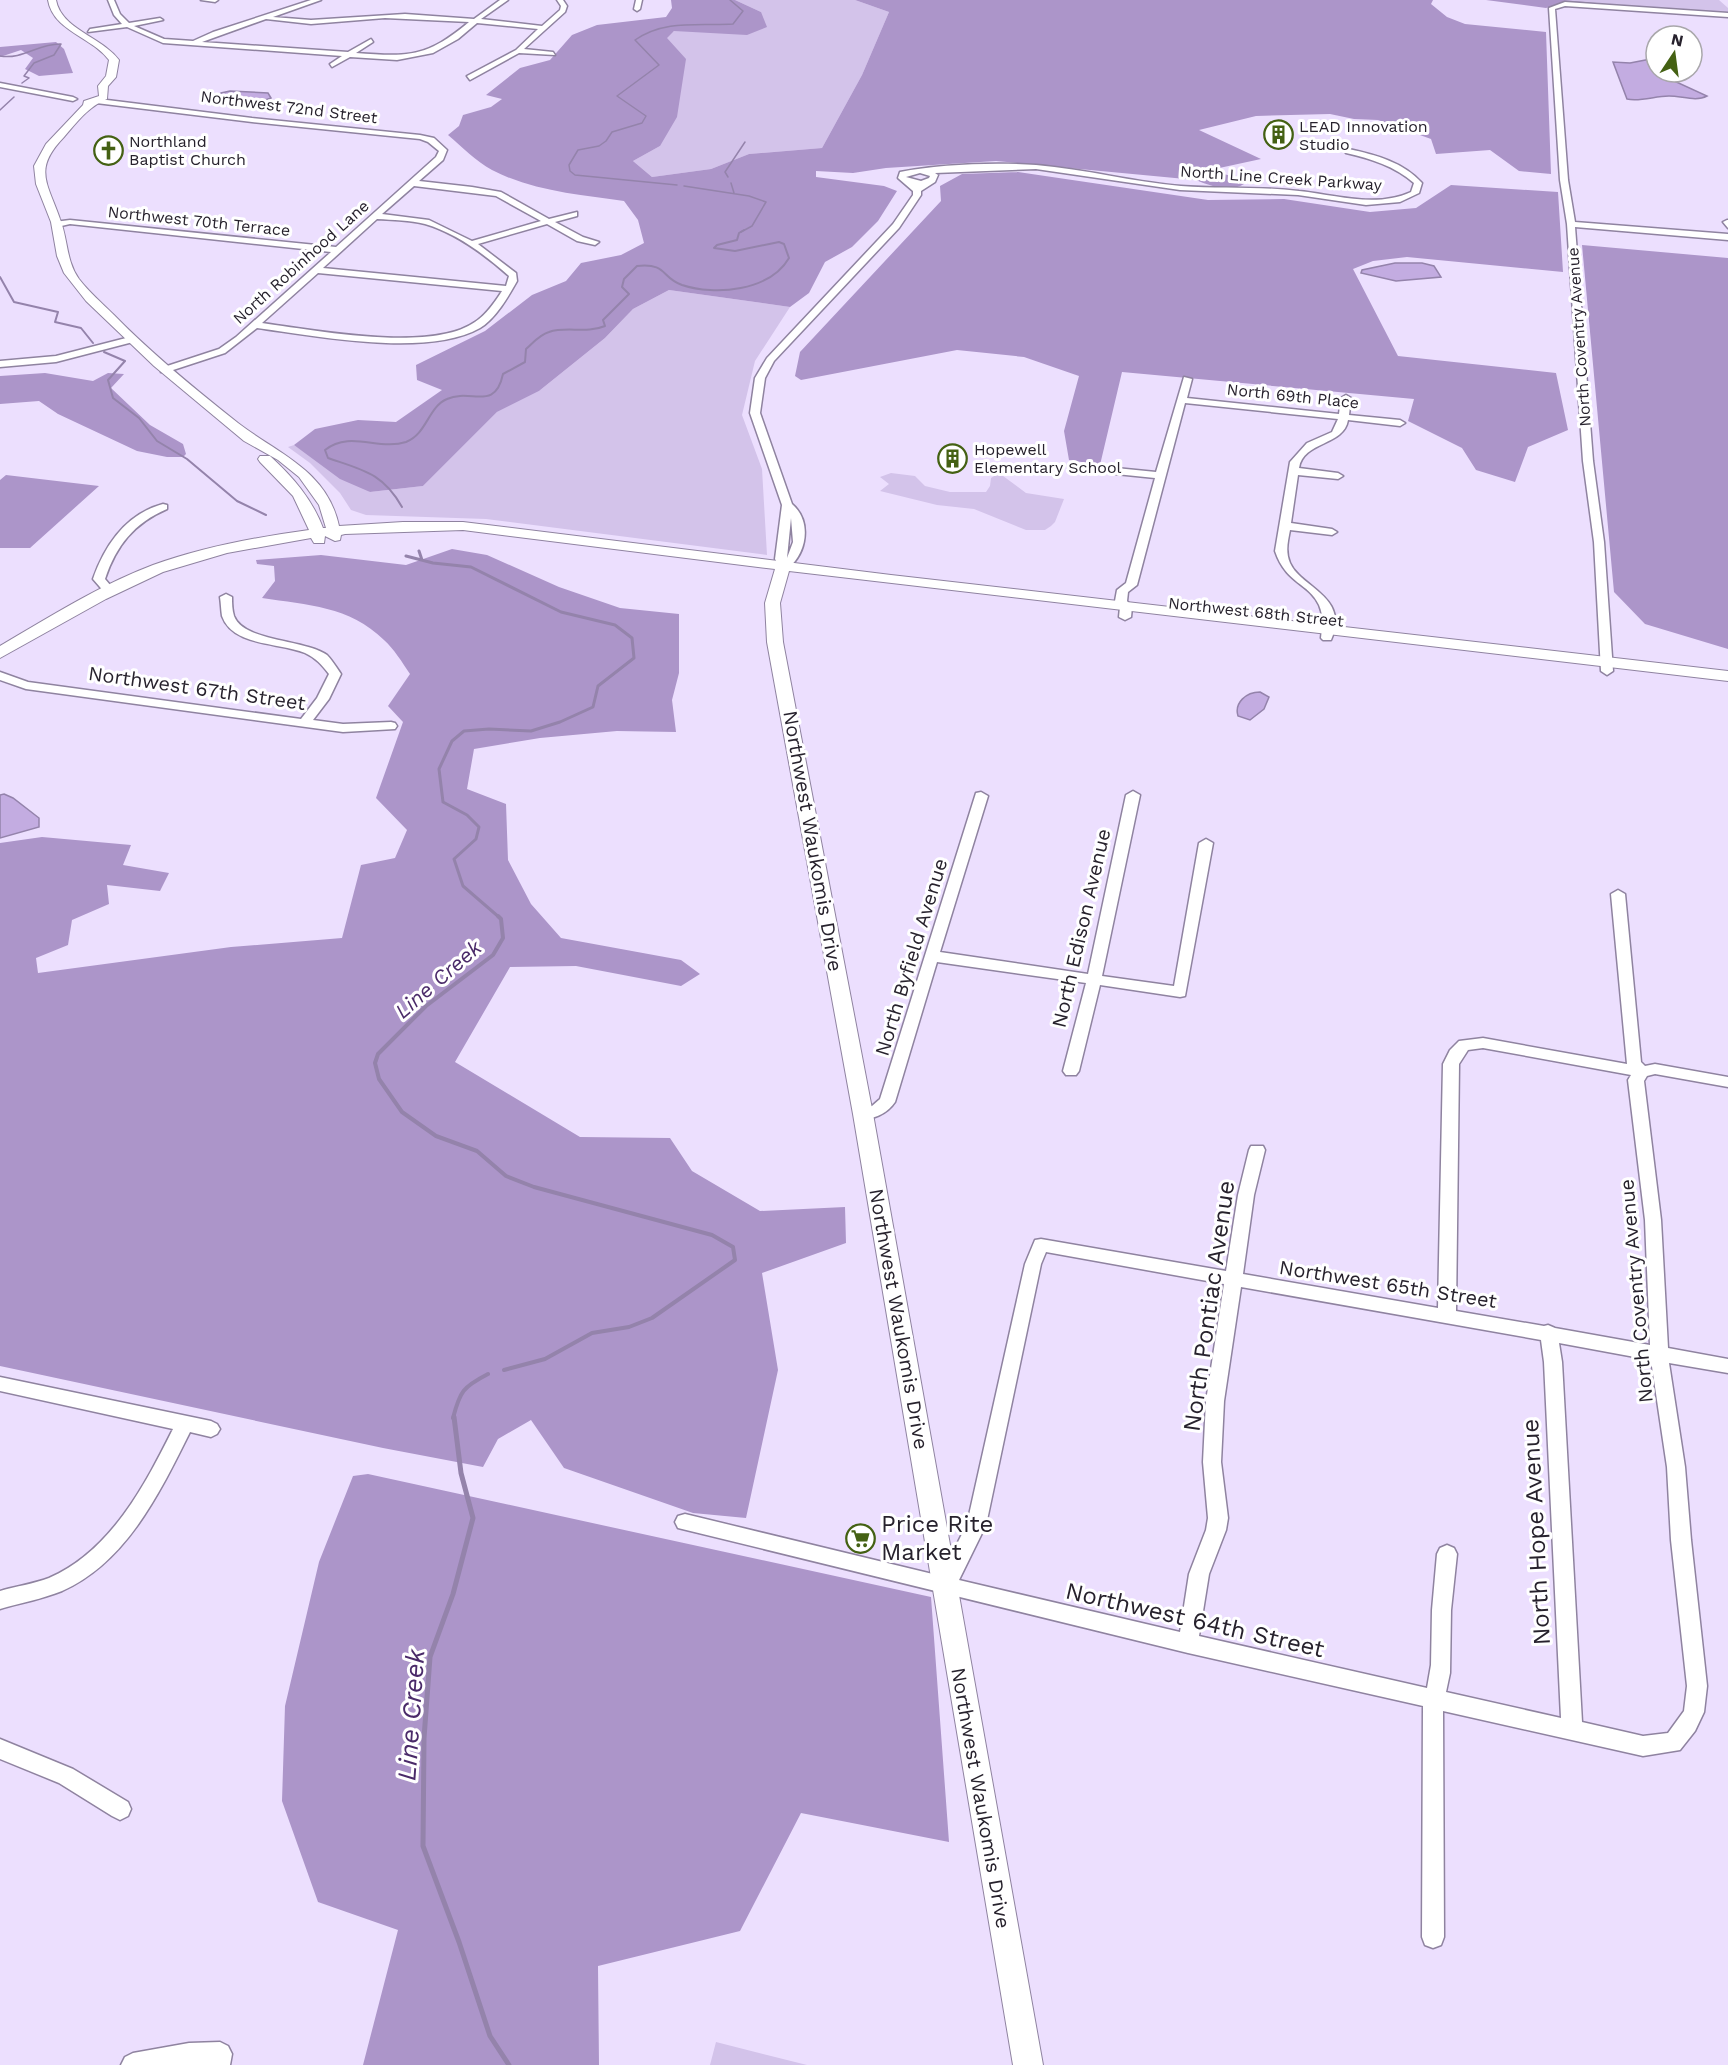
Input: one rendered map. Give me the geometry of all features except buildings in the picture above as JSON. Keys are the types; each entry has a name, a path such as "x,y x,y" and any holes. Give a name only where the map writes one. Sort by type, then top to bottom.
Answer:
{"main road":[{"path":"52,0 54,12 85,33 84,39 101,52 107,66 99,84 83,108 71,124 55,139 40,160 38,172 57,224 65,265 79,286 130,340 164,370 249,438 265,446 304,474 315,486 327,506 334,533"},
{"path":"59,0 63,20"},
{"path":"55,139 59,130 77,110 78,105 90,98"},
{"path":"249,438 254,449 295,488 306,502 318,536"},
{"path":"327,506 350,519 391,525 463,526 782,570"},
{"path":"0,653 68,612 115,590 144,585 219,560 318,536 391,525"},
{"path":"334,533 437,534 479,537 782,570"},
{"name":"Northwest 68th Street","path":"782,570 1126,612 1607,666 1728,676"},
{"name":"Northwest Waukomis Drive","path":"782,570 771,614 775,642 863,1114 1028,2065"},
{"name":"Northwest 68th Street","path":"1607,666 1728,686"}],"street":[{"path":"111,0 114,13 127,24 156,39 192,44 415,57 438,50 504,0"},
{"path":"204,0 214,0"},
{"path":"192,44 214,33 318,0"},
{"path":"470,78 518,51 545,28 563,11 564,6 560,0"},
{"path":"638,9 639,0"},
{"name":"North Coventry Avenue","path":"1607,666 1599,542 1588,460 1571,224 1564,180 1552,8 1557,5 1728,15"},
{"path":"266,17 302,23 384,16 545,28"},
{"path":"85,33 160,20"},
{"path":"332,65 346,54 371,41"},
{"path":"518,51 553,54"},
{"name":"Northwest 72nd Street","path":"0,85 42,94 90,98 252,120 420,136 438,144 442,152"},
{"name":"North Line Creek Parkway","path":"949,171 921,183 906,181 902,176 905,173 986,167 1036,168 1190,189 1263,190 1366,203 1400,200 1415,193 1418,183 1408,173 1382,159 1349,151"},
{"name":"North Robinhood Lane","path":"164,370 222,351 440,158 442,152"},
{"path":"925,171 932,179"},
{"name":"North Line Creek Parkway","path":"782,570 793,560 800,540 795,512 787,505 755,413 764,369 798,329 896,226 917,195 917,190 932,179"},
{"path":"906,181 917,190"},
{"path":"411,183 498,194 580,239 595,242"},
{"path":"470,244 574,214"},
{"path":"254,325 394,340 422,340 451,336 479,324 513,281 513,275 470,244 424,222 375,216"},
{"name":"Northwest 70th Terrace","path":"57,224 70,222 338,250"},
{"path":"1571,224 1634,225 1728,237"},
{"path":"316,270 508,290"},
{"path":"0,364 56,359 130,340"},
{"path":"1126,612 1134,603 1136,592 1131,585 1187,379"},
{"path":"1328,633 1329,614 1325,602 1289,572 1283,562 1281,551 1295,462 1311,445 1336,434 1342,426 1346,398"},
{"name":"North 69th Place","path":"1182,400 1400,423"},
{"path":"1116,471 1162,476"},
{"path":"1294,471 1338,476"},
{"path":"115,590 99,579 104,563 118,539 143,514 163,507"},
{"path":"1285,526 1332,532"},
{"path":"226,597 225,610 232,625 254,638 311,649 330,662 335,674 323,699 305,722"},
{"name":"Northwest 67th Street","path":"0,676 27,685 356,729 391,726"},
{"name":"North Edison Avenue","path":"1071,1071 1094,981 1133,795"},
{"name":"North Byfield Avenue","path":"863,1114 877,1110 887,1102 981,796"},
{"path":"932,956 1180,992 1206,843"},
{"name":"North Coventry Avenue","path":"1618,894 1634,1063 1642,1072 1636,1080 1653,1220 1659,1354 1676,1467 1681,1540 1697,1686 1694,1712 1688,1724"},
{"path":"1447,1315 1451,1064 1455,1054 1464,1045 1483,1043 1642,1072 1655,1069 1728,1082"},
{"name":"North Pontiac Avenue","path":"1188,1644 1198,1574 1216,1530 1218,1518 1212,1462 1215,1401 1246,1195 1257,1150"},
{"name":"Northwest 65th Street","path":"945,1587 976,1526 1032,1264 1041,1245 1298,1292 1548,1332 1728,1365"},
{"name":"North Hope Avenue","path":"1548,1332 1554,1362 1572,1730"},
{"path":"0,1384 211,1429"},
{"path":"0,1600 60,1582 101,1555 120,1536 147,1498 185,1424"},
{"name":"Northwest 64th Street","path":"685,1522 945,1587 1188,1644 1643,1746 1673,1743 1688,1724"},
{"path":"1433,1937 1433,1698 1439,1687 1447,1554"},
{"path":"0,1749 66,1776 120,1809"},
{"path":"133,2065 189,2055 219,2060"}],"shaded area":[{"path":"671,0 735,0 761,12 767,27 747,35 674,31 667,38 686,59 677,117 660,146 633,161 652,177 711,169 749,154 822,148 862,75 889,12 855,0 1433,0 1431,4 1447,17 1465,24 1546,32 1551,174 1519,171 1490,150 1436,154 1431,139 1378,120 1354,119 1330,114 1256,116 1199,130 1261,159 1210,170 1238,178 1244,184 1233,188 1214,186 1196,180 996,161 886,168 853,173 816,171 816,177 884,186 897,191 878,221 852,247 825,262 809,293 790,307 669,290 633,309 605,338 539,391 497,412 423,486 370,492 340,479 294,445 315,429 358,420 396,422 442,390 417,380 416,365 485,331 532,295 566,281 581,263 621,255 644,243 638,220 624,201 557,191 507,177 480,162 448,135 459,126 463,115 491,107 502,99 486,95 520,68 550,60 572,35 597,25 666,17 672,8"},
{"path":"735,0 855,0 889,12 862,75 822,148 749,154 711,169 652,177 633,161 660,146 666,38 674,31 690,31 761,12"},
{"path":"1486,0 1564,0 1629,6 1562,3 1546,8"},
{"path":"1564,0 1719,0 1728,8 1728,14"},
{"path":"56,42 64,49 73,73 39,76 25,69 33,58 21,50 0,57 0,47"},
{"path":"1644,60 1644,84 1681,84 1707,96 1698,99 1669,96 1627,99 1613,62 1630,63"},
{"path":"230,91 268,93 271,98 243,105 227,105 215,101 221,93"},
{"path":"1018,172 1208,200 1284,199 1370,212 1416,208 1451,185 1558,192 1563,272 1407,257 1373,261 1353,269 1398,356 1556,373 1568,430 1528,447 1515,482 1476,470 1462,448 1408,421 1414,399 1122,372 1100,465 1069,460 1064,431 1079,376 1024,357 957,350 801,380 795,376 800,352 941,201 940,186 962,174"},
{"path":"1582,245 1728,258 1728,649 1645,624 1614,592"},
{"path":"1395,263 1422,263 1434,266 1441,277 1396,281 1361,273 1362,270"},
{"path":"669,290 790,307 755,361 742,415 762,469 767,555 486,519 366,515 351,510 340,493 310,463 288,447 294,445 370,492 423,486 497,412 539,391 605,338 633,309"},
{"path":"45,373 93,381 108,373 124,374 111,388 150,425 183,444 186,454 183,457 167,457 137,451 58,414 39,401 0,404 0,376"},
{"path":"891,473 915,476 925,486 950,492 986,492 991,478 999,473 1026,493 1064,499 1055,522 1051,526 1045,530 1026,530 974,509 937,505 880,491 889,484 880,477"},
{"path":"6,475 99,486 30,548 0,548 0,480"},
{"path":"452,549 487,555 559,587 620,608 679,614 679,673 672,700 676,732 617,731 540,738 474,749 467,789 506,804 508,860 531,904 561,938 681,960 700,974 681,986 576,966 510,967 455,1062 580,1137 670,1138 692,1171 760,1211 845,1207 846,1243 762,1273 778,1370 746,1518 693,1513 564,1468 531,1420 498,1439 483,1467 383,1448 0,1366 0,843 42,837 131,845 123,865 169,873 160,891 107,885 109,904 72,920 68,945 36,958 38,973 231,947 342,938 361,865 395,858 407,830 376,798 403,722 388,706 410,674 388,644 357,620 312,605 262,598 275,581 274,566 257,564 256,560 321,555 406,565"},
{"path":"1255,692 1269,697 1264,709 1250,720 1238,716 1237,711 1242,699"},
{"path":"4,794 39,818 39,827 0,838 0,795"},
{"path":"368,1474 931,1597 949,1842 801,1813 740,1931 598,1966 599,2065 363,2065 398,1930 318,1902 282,1801 285,1706 319,1562 353,1476"},
{"path":"716,2042 807,2065 710,2065"}],"waterway":[{"name":"Line Creek","path":"677,185 575,175 570,171 569,165 578,150 599,146 612,132 642,123 646,116 617,96 659,65 635,40 646,33 670,26 733,24 743,11 730,0"},
{"path":"0,56 16,56 45,46 61,44 54,55 34,63 24,76 29,78 22,83"},
{"path":"0,110 14,97"},
{"path":"728,177 725,172 745,142"},
{"path":"731,183 734,193"},
{"name":"Line Creek","path":"684,186 749,196 766,202 752,226 741,232"},
{"name":"Line Creek","path":"402,507 387,487 371,474 328,458 325,450 335,444 354,441 385,444 406,442 419,433 436,408 447,399 456,396 488,396 499,386 503,374 525,362 526,349 542,335 556,330 591,329 605,326 603,320 629,294 622,287 624,279 637,266 654,267 682,285 710,290 741,288 769,278 789,258 784,244 779,242 735,251 714,248 717,245 737,240 739,233 744,230"},
{"path":"0,277 14,302 58,312 55,322 81,328 93,343"},
{"path":"104,352 125,361 108,380 113,398 139,418 157,441 187,459 237,501 266,515"},
{"name":"Line Creek","path":"419,551 422,560"},
{"name":"Line Creek","path":"406,556 433,563 471,567 561,612 615,625 632,638 634,658 598,686 593,707 560,722 531,731 489,729 464,731 452,741 439,769 443,802 467,815 479,827 476,839 454,859 463,886 500,918"},
{"name":"Line Creek","path":"500,918 503,938 493,955 426,1006 378,1054 375,1063 379,1079 402,1112 436,1136 477,1151 506,1176 534,1187 712,1235 733,1247 735,1260 652,1318 629,1327 592,1333 545,1359 504,1370"},
{"name":"Line Creek","path":"453,1418 464,1391 488,1374"},
{"name":"Line Creek","path":"454,1417 461,1473 473,1518 453,1594 430,1657 424,1738 423,1846 459,1942 490,2036 509,2065"}],"place":[{"name":"LEAD Innovation Studio","path":"1278,135"},
{"name":"Northland Baptist Church","path":"108,150"},
{"name":"Hopewell Elementary School","path":"953,458"},
{"name":"Price Rite Market","path":"860,1538"}]}
